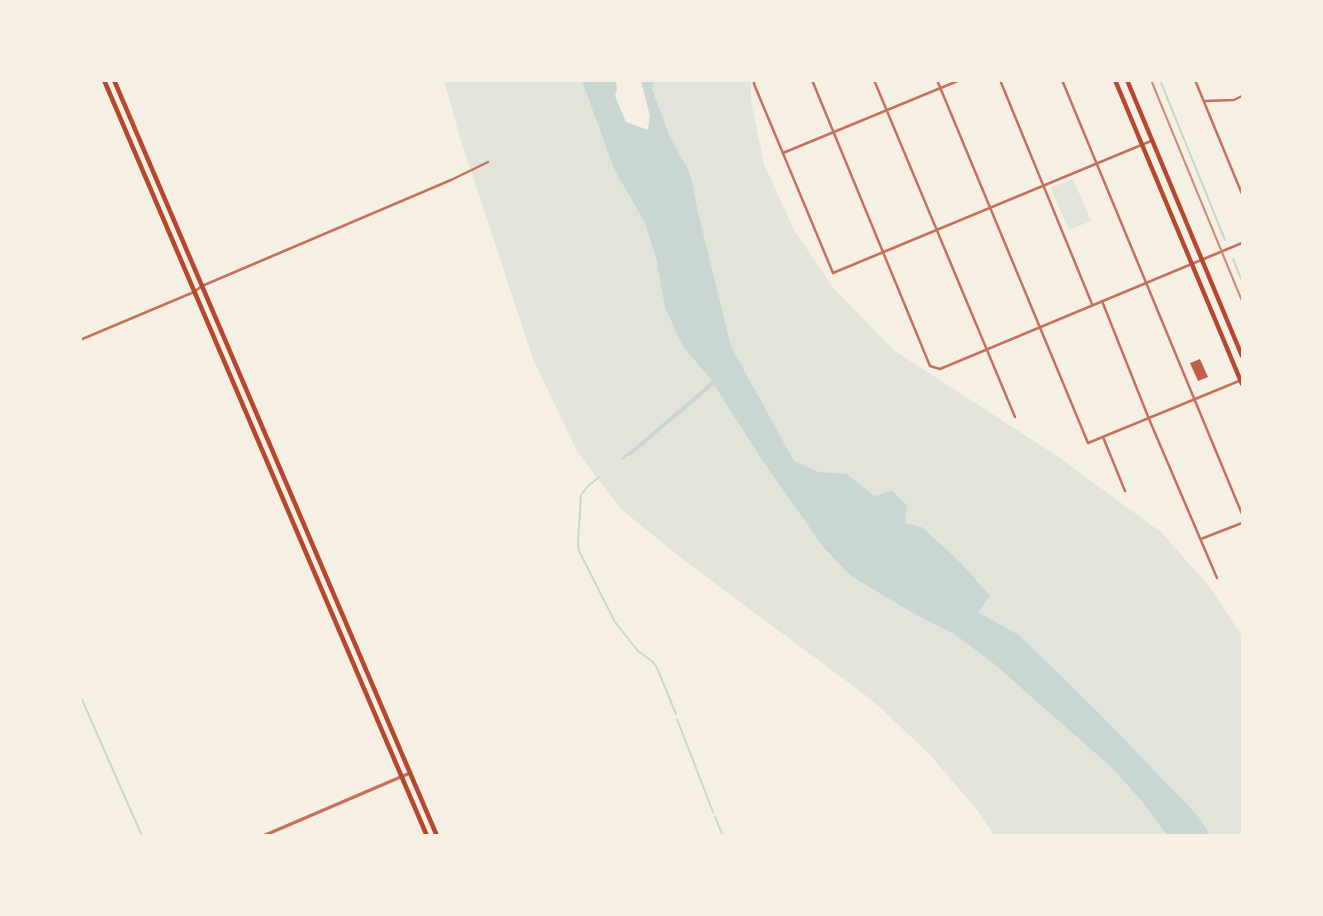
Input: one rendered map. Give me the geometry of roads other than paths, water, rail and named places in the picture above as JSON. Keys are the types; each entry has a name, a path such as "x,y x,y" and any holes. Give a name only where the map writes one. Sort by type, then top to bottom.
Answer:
{"main road":[{"path":"104,80 427,835"},
{"path":"114,80 437,835"},
{"path":"1115,80 1242,381"},
{"path":"1127,80 1242,356"}],"street":[{"path":"754,80 833,273 1151,141"},
{"path":"812,80 930,366 940,369 1242,243"},
{"path":"874,80 1015,417"},
{"path":"937,80 1088,443 1242,381"},
{"path":"783,153 960,80"},
{"path":"1000,80 1093,305"},
{"path":"1062,80 1242,514"},
{"path":"1195,80 1242,194"},
{"path":"1204,101 1234,100 1242,96"},
{"path":"80,340 488,162"},
{"path":"1102,301 1217,579"},
{"path":"1103,437 1125,491"},
{"path":"1201,539 1242,523"},
{"path":"263,835 410,773"}],"waterway":[{"path":"1160,80 1225,240"},
{"path":"1233,259 1242,281"},
{"path":"622,459 629,453"},
{"path":"599,477 581,495 579,551 615,622 638,651 657,668 676,714"},
{"path":"80,695 142,836"},
{"path":"677,719 713,812"},
{"path":"715,817 723,836"}],"railway":[{"path":"1151,80 1242,301"}]}
